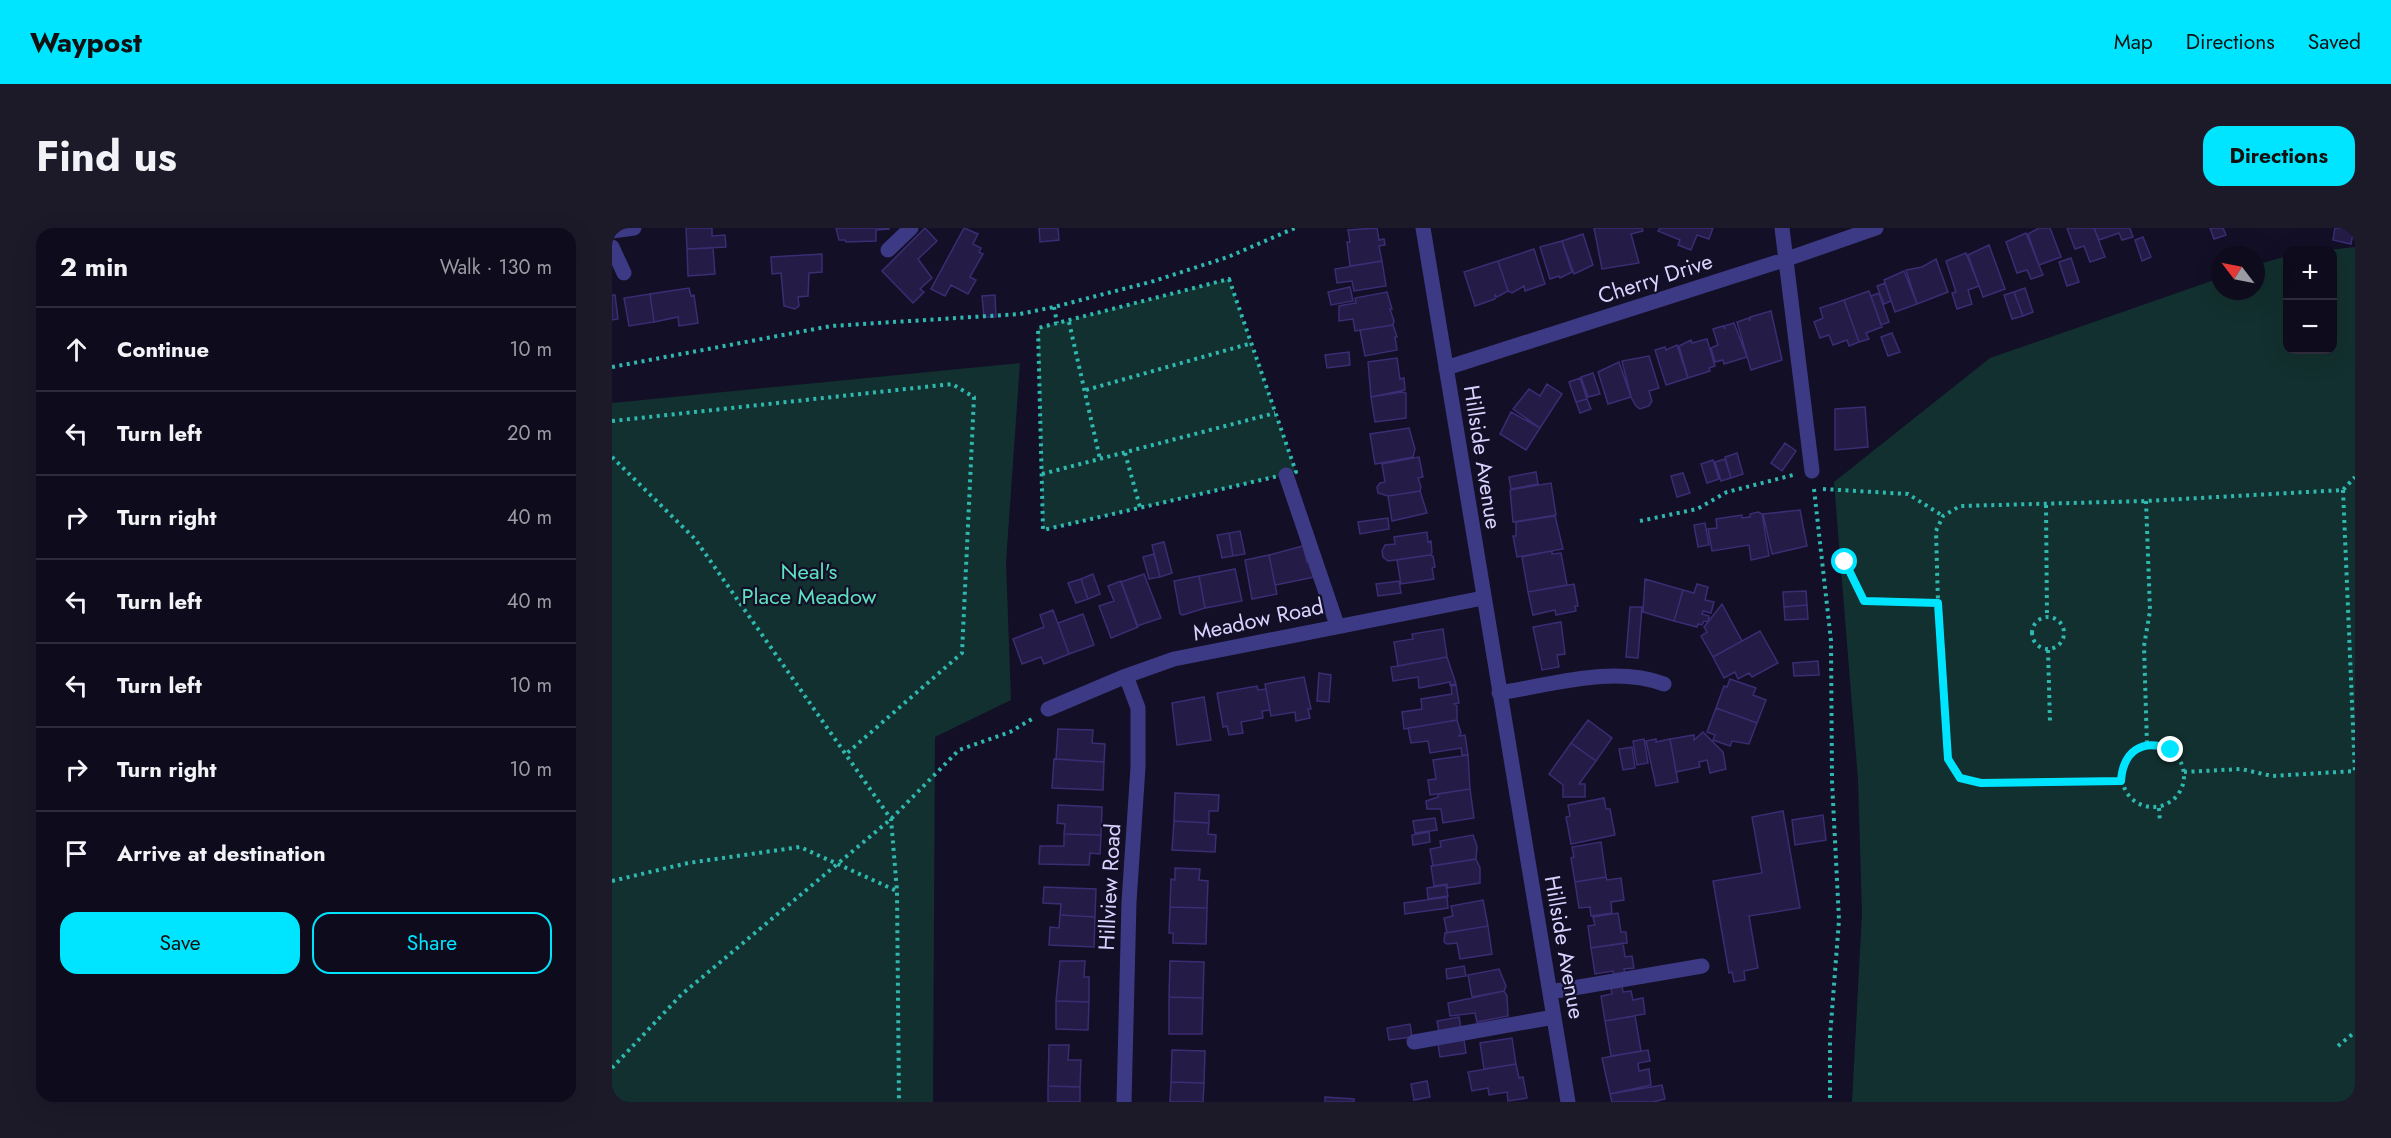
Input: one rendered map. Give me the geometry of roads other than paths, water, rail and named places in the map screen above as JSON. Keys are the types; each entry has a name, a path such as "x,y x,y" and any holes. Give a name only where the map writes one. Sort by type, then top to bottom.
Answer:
{"street":[{"path":"612,231 634,228"},
{"path":"888,250 911,228"},
{"name":"Hillside Avenue","path":"1423,228 1569,1102"},
{"path":"1782,228 1812,471"},
{"name":"Cherry Drive","path":"1446,368 1787,260 1876,228"},
{"path":"612,247 624,273"},
{"path":"1286,474 1337,626"},
{"name":"Meadow Road","path":"1048,709 1126,676 1174,659 1483,598"},
{"path":"1499,693 1621,675 1645,677 1664,684"},
{"name":"Hillview Road","path":"1124,1102 1129,902 1138,767 1138,708 1126,676"},
{"path":"1550,992 1702,966"},
{"path":"1414,1042 1554,1017"}],"park label":[{"name":"Neal's Place Meadow","path":"809,584"}]}
